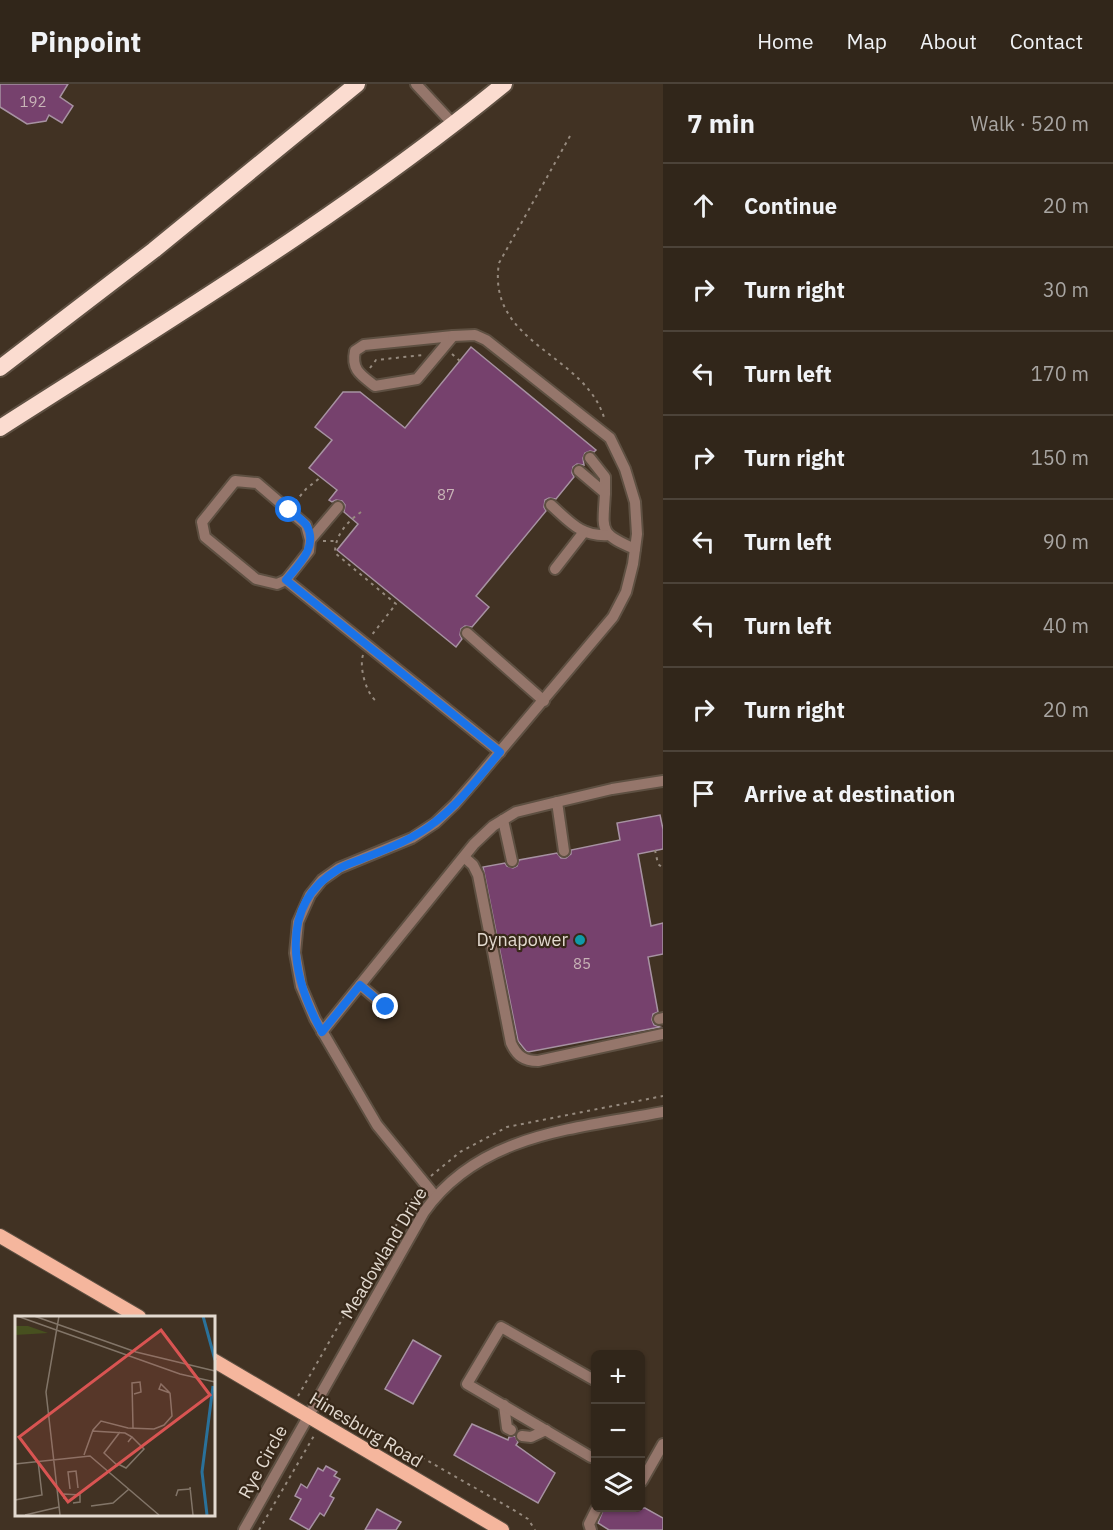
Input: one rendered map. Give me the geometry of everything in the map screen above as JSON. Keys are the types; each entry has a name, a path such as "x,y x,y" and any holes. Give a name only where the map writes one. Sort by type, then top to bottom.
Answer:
{"highway":[{"path":"0,368 154,250 357,84"},
{"path":"0,428 259,262 381,180 504,84"}],"main road":[{"path":"0,1236 137,1316"},
{"name":"Hinesburg Road","path":"214,1361 502,1530"}],"street":[{"path":"416,84 454,125"},
{"path":"435,1196 377,1125 322,1032 301,986 295,953 298,922 309,895 322,880 339,868 412,837 435,823 455,804 544,701 613,616 626,592 637,534 635,502 610,438 486,340 475,335 453,336 363,345 355,351 353,361 357,371 375,386 417,379 453,336"},
{"path":"590,458 605,477 604,528 609,536"},
{"path":"579,471 605,493"},
{"path":"235,481 257,483 289,510 306,525 310,540 309,551 286,580 277,584 256,579 205,537 202,522 235,481"},
{"path":"551,505 584,533 609,536 635,549"},
{"path":"310,540 338,507"},
{"path":"555,569 584,533"},
{"path":"286,580 500,752"},
{"path":"467,633 544,701"},
{"path":"322,1032 480,838 502,820 516,812 557,802 612,789 663,781"},
{"path":"557,802 564,851"},
{"path":"502,820 512,861"},
{"path":"464,857 473,865 478,875 511,1043 521,1058 538,1061 663,1034"},
{"path":"360,985 386,1007"},
{"name":"Meadowland Drive","path":"308,1416 412,1232 435,1196 456,1176 498,1150 527,1139 663,1112"},
{"path":"591,1378 501,1327 467,1384 591,1456"},
{"path":"504,1405 507,1428 511,1430"},
{"name":"Rye Circle","path":"251,1529 308,1416"},
{"path":"522,1436 531,1437 546,1430"},
{"path":"645,1476 663,1444"},
{"path":"591,1530 589,1524 595,1512"}],"path":[{"path":"570,136 499,263 496,279 505,311 516,325 537,346 587,385 602,408 610,438"},
{"path":"376,360 450,352 460,361"},
{"path":"289,510 306,489 321,477"},
{"path":"361,512 352,519 335,541 335,553 396,604 373,631 361,662 371,697 376,701"},
{"path":"655,850 658,864 663,868"},
{"path":"292,1406 409,1203 425,1183 460,1152 507,1127 663,1096"},
{"path":"251,1529 321,1424"},
{"path":"400,1454 413,1454 423,1458 528,1519 535,1530"}],"building":[{"path":"0,84 68,84 60,97 73,106 62,123 49,115 46,121 27,124 0,107"},
{"path":"471,347 596,450 585,453 584,465 577,464 573,467 574,477 556,499 545,500 546,511 476,596 489,607 472,627 465,626 461,629 462,639 456,647 337,550 358,524 344,512 345,505 342,501 329,500 337,490 309,468 332,440 315,427 343,392 360,392 405,428"},
{"name":"Dynapower","path":"660,815 663,849 638,854 651,926 663,923 663,954 648,957 658,1012 653,1014 652,1020 654,1025 660,1027 526,1051 518,1041 483,867 505,863 513,868 517,866 519,860 557,853 561,858 566,858 571,854 571,850 620,840 617,823"},
{"path":"413,1340 441,1356 413,1404 385,1389"},
{"path":"472,1424 508,1440 509,1437 515,1436 518,1442 516,1445 555,1473 538,1503 454,1455"},
{"path":"326,1466 337,1472 334,1476 340,1479 330,1496 334,1498 324,1516 320,1513 309,1530 290,1519 301,1499 295,1496 301,1484 307,1488 318,1468 323,1471"},
{"path":"645,1508 663,1518 663,1530 609,1530 598,1523 602,1512 645,1512"},
{"path":"377,1509 401,1522 396,1530 365,1530"}],"place":[{"name":"Dynapower","path":"580,940"}],"route":[{"path":"289,510 306,525 310,540 309,551 286,580 500,752 455,804 435,823 412,837 339,868 322,880 309,895 298,922 295,953 301,986 322,1032 360,985 386,1007"}]}
